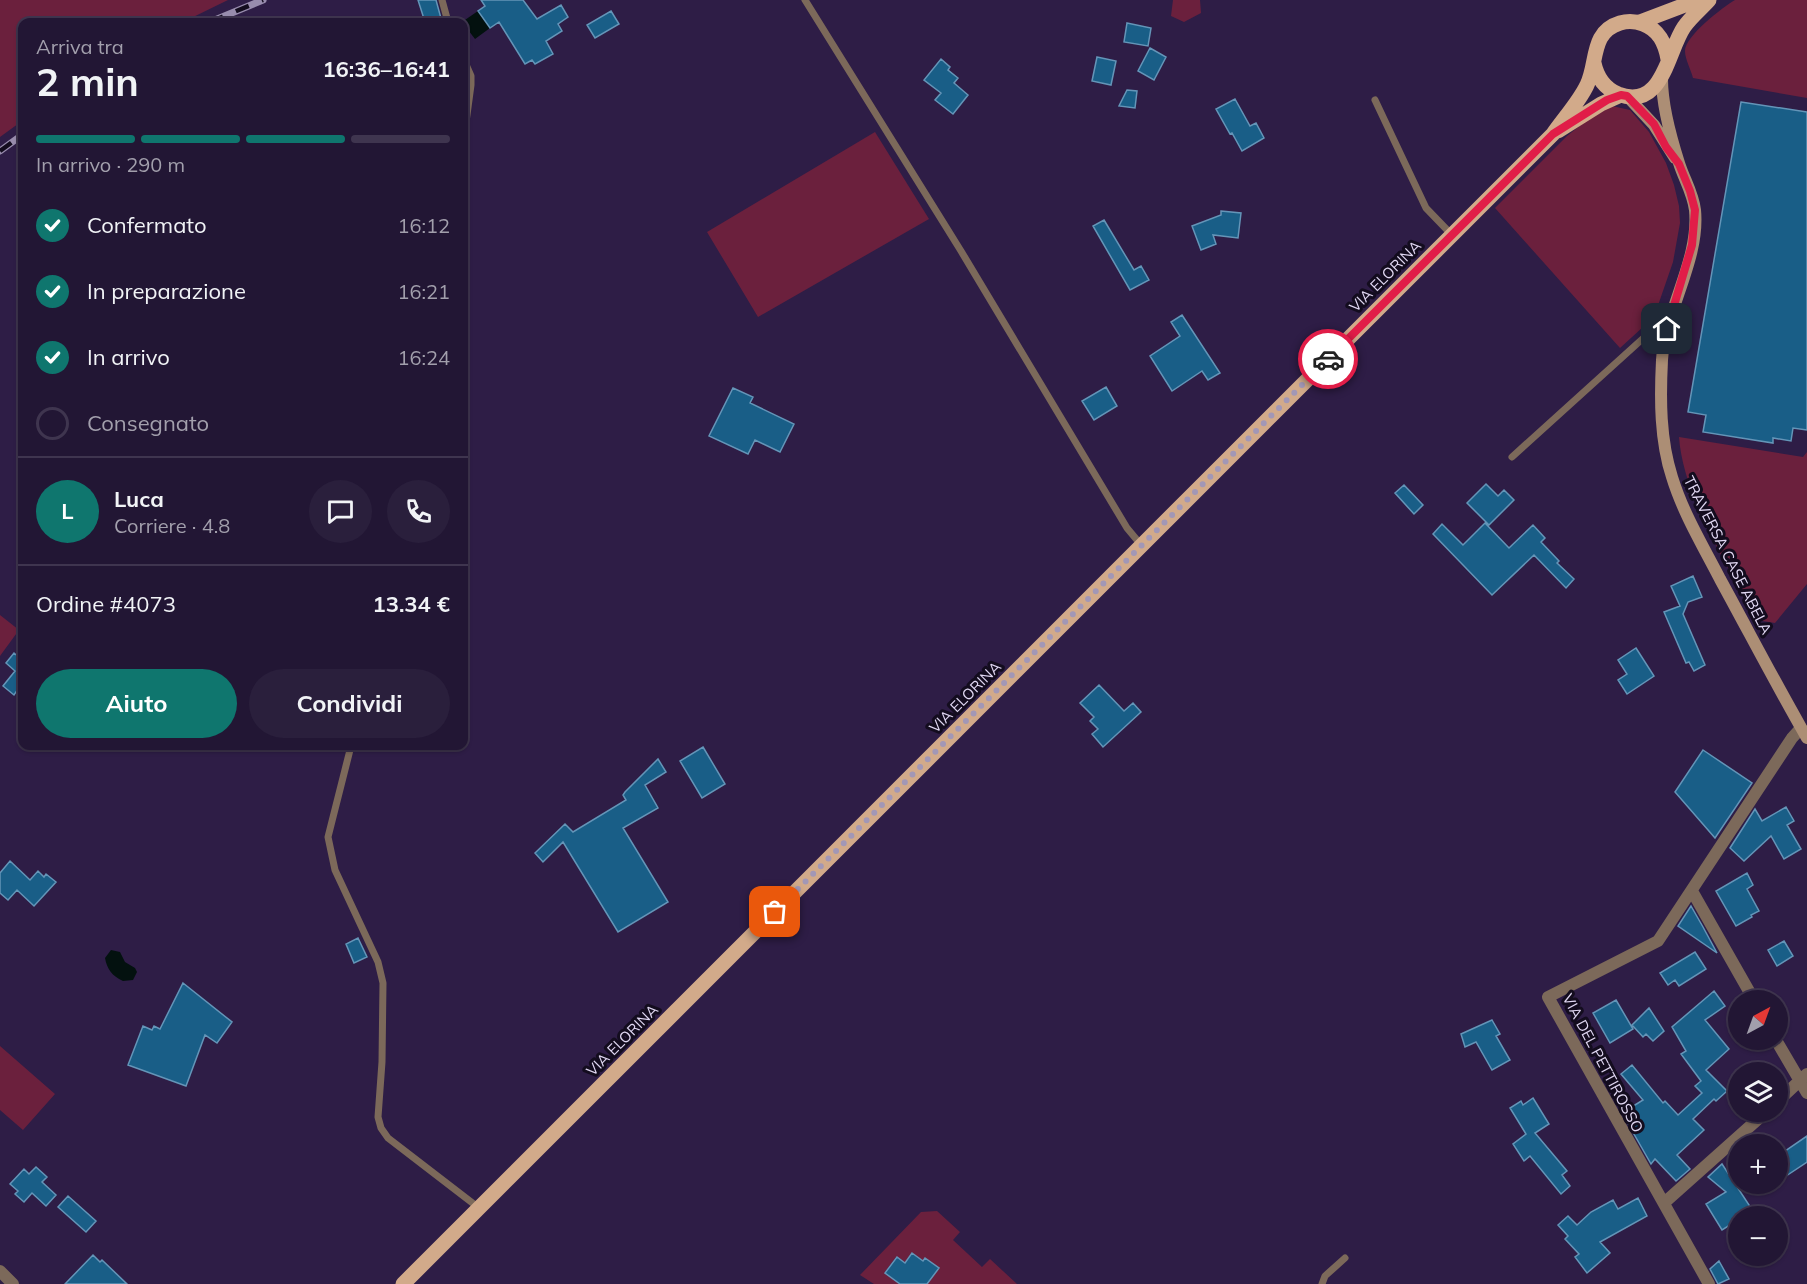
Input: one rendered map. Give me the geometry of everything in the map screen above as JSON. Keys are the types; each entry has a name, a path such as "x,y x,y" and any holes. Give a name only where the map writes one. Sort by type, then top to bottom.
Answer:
{"main road":[{"path":"1624,95 1611,90 1596,74 1594,51 1606,31 1616,24 1640,22 1698,0"},
{"path":"1553,134 1601,104 1624,95 1647,93 1662,79 1668,59 1684,27 1709,0"},
{"path":"1640,22 1660,36 1666,47 1668,59"},
{"path":"1553,134 1588,83 1594,63"},
{"name":"VIA ELORINA","path":"403,1284 1553,134"}],"street":[{"path":"1662,79 1662,97 1679,164"},
{"path":"1624,95 1654,124 1666,147 1679,164"},
{"name":"TRAVERSA CASE ABELA","path":"1679,164 1695,210 1695,228 1667,329 1663,356 1661,390 1663,432 1672,477 1687,514 1804,733"},
{"name":"VIA DEL PETTIROSSO","path":"1709,1284 1548,998 1658,940 1792,738 1804,733"},
{"path":"1692,891 1748,990"},
{"path":"1783,1050 1803,1078 1807,1094"},
{"path":"1788,1092 1803,1078"},
{"path":"1664,1203 1755,1122"},
{"path":"0,1271 13,1284"}],"lane":[{"path":"442,0 447,18"},
{"path":"805,0 961,251 1127,528 1142,546"},
{"path":"468,69 471,85 468,107"},
{"path":"1375,100 1426,208 1452,235"},
{"path":"1512,457 1649,333 1667,329"},
{"path":"350,750 328,837 335,870 378,962 383,983 382,1062 378,1117 381,1128 388,1138 479,1208"},
{"path":"1322,1284 1325,1276 1345,1257"}],"shaded area":[{"path":"0,0 228,0 191,18 18,18 18,124 0,137"},
{"path":"1173,0 1200,0 1201,13 1184,22 1171,16"},
{"path":"1735,0 1807,0 1807,98 1693,78 1685,54 1687,45 1706,22"},
{"path":"478,11 490,28 475,39 468,30 468,18"},
{"path":"1612,106 1630,110 1649,132 1666,163 1674,185 1680,223 1673,262 1654,317 1620,348 1495,208 1567,136 1587,120"},
{"path":"875,132 929,219 758,317 707,232"},
{"path":"1679,437 1803,457 1807,452 1807,584 1775,623 1756,620 1721,555 1689,483 1682,460"},
{"path":"0,615 18,631 0,656"},
{"path":"111,950 120,952 125,962 135,968 137,972 133,980 123,981 111,972 105,958"},
{"path":"0,1046 55,1094 23,1130 0,1110"},
{"path":"937,1211 960,1232 953,1240 982,1267 990,1259 1017,1284 927,1284 939,1268 925,1258 923,1261 912,1253 905,1263 896,1257 885,1272 902,1284 874,1284 860,1275 921,1212"}],"building":[{"path":"418,0 436,0 441,18 424,18"},
{"path":"481,0 523,0 537,19 561,5 568,17 558,24 562,31 546,41 553,54 535,64 532,60 525,64 499,22 490,28 478,11 485,6"},
{"path":"611,11 619,24 595,38 587,25"},
{"path":"1127,23 1151,28 1148,46 1124,42"},
{"path":"1150,48 1166,57 1154,80 1138,71"},
{"path":"1097,57 1116,61 1111,85 1092,81"},
{"path":"941,59 950,67 948,70 958,78 954,83 968,95 953,114 935,100 941,93 924,80"},
{"path":"1127,90 1137,91 1135,108 1119,106"},
{"path":"1235,99 1250,126 1256,123 1264,138 1242,151 1216,109"},
{"path":"1741,102 1807,112 1807,430 1793,428 1791,441 1773,438 1773,443 1703,432 1706,415 1688,412"},
{"path":"1221,211 1241,213 1238,238 1213,235 1216,244 1201,250 1192,226 1221,215"},
{"path":"1104,220 1134,270 1141,266 1149,280 1130,290 1093,226"},
{"path":"1182,315 1220,373 1208,380 1202,371 1172,391 1150,356 1180,336 1171,322"},
{"path":"1106,387 1117,406 1094,420 1082,401"},
{"path":"733,388 753,397 750,403 794,424 780,452 755,440 748,454 709,436"},
{"path":"1486,484 1498,496 1504,490 1514,500 1489,525 1467,503"},
{"path":"1404,485 1423,505 1414,514 1395,493"},
{"path":"1485,523 1509,548 1533,525 1545,538 1541,542 1559,561 1557,563 1574,579 1566,588 1534,555 1492,595 1433,534 1442,524 1463,545"},
{"path":"1693,576 1702,597 1688,602 1683,614 1705,665 1694,671 1689,662 1686,663 1664,612 1680,606 1671,586"},
{"path":"1636,648 1654,676 1627,694 1618,680 1627,674 1618,660"},
{"path":"14,653 18,656 18,689 14,695 3,686 15,671 6,663"},
{"path":"1099,685 1124,711 1133,703 1141,712 1103,747 1092,734 1098,729 1090,721 1094,717 1080,703"},
{"path":"703,747 725,784 702,798 680,761"},
{"path":"1703,750 1752,783 1715,838 1675,792"},
{"path":"658,759 666,772 645,785 658,808 623,828 668,902 618,932 563,842 543,862 535,853 565,824 573,832 626,800 623,795 625,792"},
{"path":"1786,807 1794,821 1787,825 1801,849 1784,859 1771,836 1744,861 1730,848 1755,809 1762,821"},
{"path":"10,861 30,880 38,871 44,877 46,874 56,882 34,906 17,890 8,900 0,893 0,873"},
{"path":"1747,873 1753,885 1747,889 1759,911 1736,926 1716,891"},
{"path":"1691,906 1703,927 1717,953 1678,926"},
{"path":"358,938 367,957 354,963 346,944"},
{"path":"1784,941 1793,956 1777,966 1768,950"},
{"path":"1695,952 1706,969 1679,986 1675,980 1668,985 1660,973"},
{"path":"183,983 232,1022 217,1043 205,1035 186,1086 128,1065 143,1026 152,1030 154,1026 160,1029"},
{"path":"1714,991 1725,1006 1705,1020 1728,1050 1706,1070 1727,1091 1716,1101 1714,1099 1693,1119 1704,1130 1677,1155 1690,1169 1676,1181 1655,1159 1651,1164 1622,1113 1643,1100 1621,1074 1632,1065 1663,1103 1665,1101 1678,1115 1702,1093 1695,1086 1701,1081 1681,1054 1686,1051 1672,1027"},
{"path":"1616,1000 1633,1029 1610,1043 1593,1013"},
{"path":"1649,1008 1664,1031 1653,1041 1646,1034 1643,1037 1632,1025"},
{"path":"1492,1020 1500,1034 1496,1036 1510,1060 1492,1070 1476,1042 1465,1047 1461,1034"},
{"path":"1533,1098 1549,1124 1535,1133 1567,1171 1562,1175 1570,1186 1561,1194 1530,1156 1524,1161 1513,1144 1526,1134 1510,1108 1521,1101 1523,1105"},
{"path":"1807,1136 1807,1162 1788,1175 1788,1149"},
{"path":"1722,1164 1728,1173 1728,1194 1742,1194 1750,1206 1728,1206 1728,1226 1722,1230 1706,1204 1726,1192 1708,1177"},
{"path":"36,1167 47,1177 42,1182 56,1195 46,1206 32,1193 24,1202 15,1194 18,1191 10,1184 24,1169 29,1174"},
{"path":"68,1196 96,1221 86,1232 58,1207"},
{"path":"1638,1198 1647,1216 1600,1242 1610,1253 1587,1273 1575,1257 1579,1254 1565,1239 1568,1236 1558,1225 1568,1216 1577,1225 1591,1212 1613,1200 1618,1209"},
{"path":"912,1253 923,1261 925,1258 939,1268 927,1284 900,1284 885,1273 897,1257 905,1263"},
{"path":"93,1255 100,1262 102,1260 127,1284 65,1284"},
{"path":"1719,1261 1729,1279 1718,1284 1710,1269"}],"railway":[{"path":"220,18 263,0"},
{"path":"0,151 18,138"}],"way so far":[{"path":"775,912 1328,359"}],"route":[{"path":"1328,359 1553,134 1607,100 1621,95 1627,96 1654,124 1666,147 1679,164 1695,210 1692,245 1667,329"}]}
